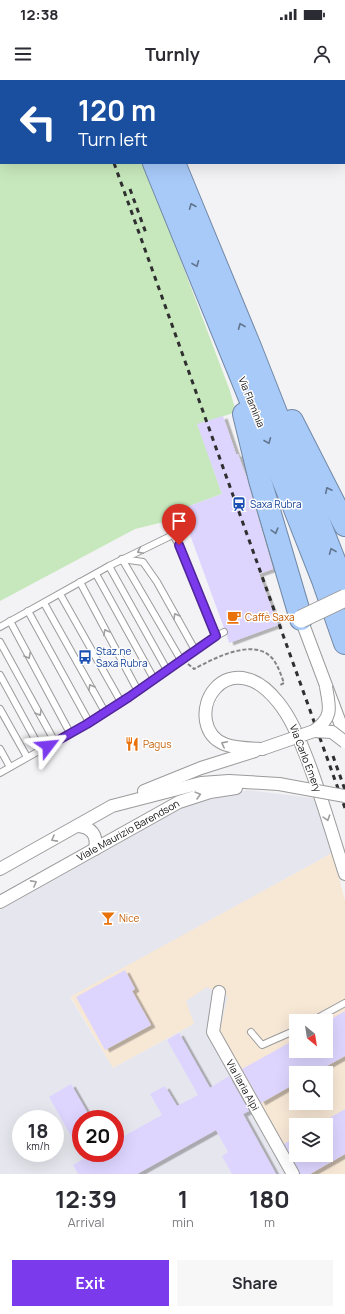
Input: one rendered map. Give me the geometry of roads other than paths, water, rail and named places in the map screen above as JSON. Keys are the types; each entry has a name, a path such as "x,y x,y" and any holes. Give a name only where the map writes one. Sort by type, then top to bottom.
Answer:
{"highway":[{"name":"Via Flaminia","path":"154,164 323,580 345,643"},
{"name":"Via Flaminia","path":"174,164 250,347 345,588"},
{"path":"227,340 260,480 301,619"},
{"path":"250,347 314,462 345,525"}],"street":[{"path":"345,598 301,619 345,736"},
{"name":"Via Carlo Emery","path":"262,749 226,746 217,740 210,731 206,714 209,697 215,688 226,680 235,678 245,679 262,686 278,701 289,718 313,774 345,874"},
{"path":"314,731 328,716 329,707 326,687"},
{"path":"112,806 201,768 314,731 332,732 338,735 345,742"},
{"name":"Viale Maurizio Barendson","path":"0,869 112,806 201,783 224,781 279,784 345,796"},
{"name":"Viale Maurizio Barendson","path":"0,902 190,797 225,789 265,784"},
{"path":"78,826 86,826 93,832 95,838 94,849"},
{"name":"Via Ilaria Alpi","path":"219,992 213,1032 293,1174"}],"lane":[{"path":"0,626 122,559 187,528"},
{"path":"173,535 179,545 216,636"},
{"path":"122,559 143,562 157,582 195,650"},
{"path":"122,559 181,660"},
{"path":"109,566 167,670"},
{"path":"96,574 154,680"},
{"path":"80,582 138,691"},
{"path":"60,594 121,702"},
{"path":"44,603 105,712"},
{"path":"28,611 89,722"},
{"path":"10,621 70,733"},
{"path":"0,773 121,702 195,650 224,632"},
{"path":"0,642 55,742"},
{"path":"0,675 41,750"},
{"path":"0,709 27,758"},
{"path":"0,749 10,767"},
{"path":"324,1014 345,1002"},
{"path":"251,1032 262,1045 289,1033"}],"railway":[{"path":"114,164 345,808"},
{"path":"130,189 147,236"},
{"path":"333,756 345,790"}],"place":[{"name":"Saxa Rubra","path":"239,504"},
{"name":"Caffè Saxa","path":"234,617"},
{"name":"Staz.ne Saxa Rubra","path":"85,657"},
{"name":"Pagus","path":"132,744"},
{"name":"Nice","path":"108,918"}]}
